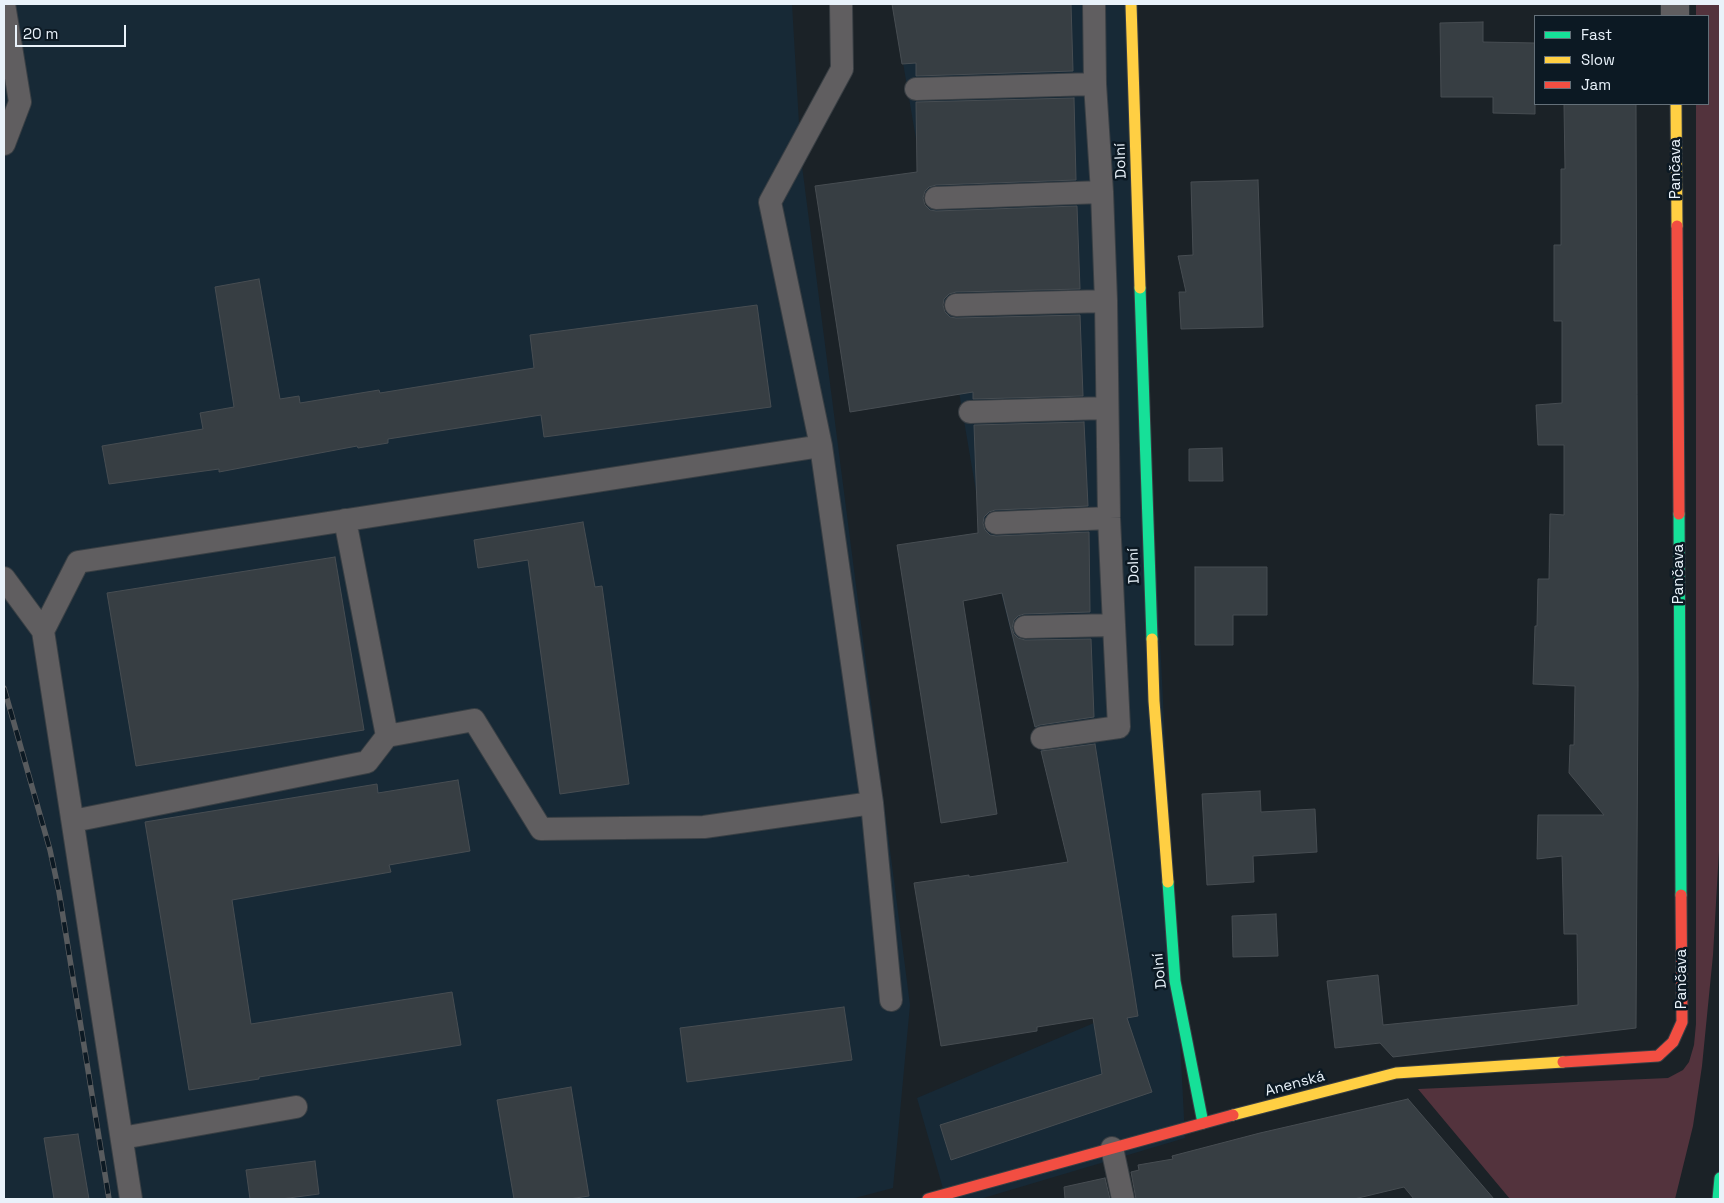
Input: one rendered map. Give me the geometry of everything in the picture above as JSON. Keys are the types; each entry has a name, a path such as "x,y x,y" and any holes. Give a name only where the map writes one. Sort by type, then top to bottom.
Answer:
{"street":[{"name":"Dolní","path":"1131,4 1154,701 1175,981 1204,1123"},
{"name":"Pančava","path":"1673,1042 1682,1022 1676,105"},
{"name":"Anenská","path":"928,1199 1204,1123 1396,1073 1658,1056 1673,1042"},
{"path":"1718,1199 1720,1178"}],"lane":[{"path":"4,4 20,102 4,144"},
{"path":"841,4 842,69 770,202 821,446 872,803 891,1000"},
{"path":"1042,738 1119,727 1109,518 1106,301 1102,192 1095,84 1094,4"},
{"path":"916,89 1095,84"},
{"path":"936,198 1102,192"},
{"path":"956,304 1106,301"},
{"path":"970,412 1106,408"},
{"path":"44,631 78,562 821,446"},
{"path":"996,523 1109,518"},
{"path":"345,520 387,736"},
{"path":"4,578 44,631 131,1199"},
{"path":"1025,627 1114,625"},
{"path":"73,820 367,762 387,736 474,720 541,829 704,828 872,803"},
{"path":"122,1138 296,1107"},
{"path":"1112,1148 1123,1199"}],"shaded area":[{"path":"4,4 792,4 801,158 910,1005 893,1188 851,1199 4,1199"},
{"path":"893,4 1128,4 1185,1138 980,1199 946,1199 917,1098 1094,1023 1067,856 977,497"},
{"path":"1696,4 1720,4 1720,833 1713,955 1702,1066 1693,1126 1675,1199 1510,1199 1418,1089 1668,1078 1683,1070 1689,1062 1694,1045 1696,1024 1696,105 1709,105 1709,15 1696,15"}],"building":[{"path":"892,4 1071,4 1073,71 916,76 916,63 902,64"},
{"path":"1483,22 1483,42 1534,43 1535,114 1493,113 1493,97 1441,97 1440,23"},
{"path":"1074,98 1076,180 936,185 929,187 925,191 923,198 925,205 930,210 936,211 1077,206 1080,289 956,292 949,294 944,299 943,305 945,312 950,317 956,318 1080,315 1083,396 973,399 973,392 850,412 815,186 917,172 916,102"},
{"path":"1564,105 1636,105 1638,685 1636,1028 1393,1057 1380,1043 1335,1048 1327,981 1378,975 1383,1025 1578,1005 1577,934 1564,934 1562,856 1537,859 1538,815 1604,815 1569,773 1570,745 1574,745 1575,686 1533,684 1538,579 1549,579 1550,514 1564,515 1564,445 1538,445 1536,405 1562,403 1562,321 1554,321 1554,245 1561,245 1561,169 1565,169"},
{"path":"1258,180 1263,327 1181,329 1179,292 1186,292 1178,256 1193,255 1191,182"},
{"path":"259,279 280,399 299,396 300,403 379,390 380,393 534,368 530,335 757,305 771,407 544,437 541,415 388,439 388,443 358,448 357,446 219,472 219,469 109,484 102,446 203,429 200,413 234,407 215,287"},
{"path":"1084,422 1088,506 995,510 989,512 984,517 983,523 985,530 990,535 996,536 1089,532 1090,612 1024,614 1014,620 1012,628 1018,638 1025,640 1091,639 1094,717 1035,727 1002,593 963,601 997,814 941,823 897,545 978,533 974,425"},
{"path":"1222,448 1223,481 1189,481 1189,449"},
{"path":"583,522 595,587 602,586 629,784 560,794 528,560 478,568 474,540"},
{"path":"335,557 364,730 136,766 107,593"},
{"path":"1195,567 1267,567 1267,615 1233,615 1233,645 1195,645"},
{"path":"1095,744 1138,1016 1127,1018 1152,1092 951,1160 940,1125 1102,1074 1093,1018 1037,1027 1037,1031 941,1046 914,883 1068,862 1041,751"},
{"path":"458,780 470,851 389,865 391,872 232,900 251,1024 452,992 461,1045 189,1090 145,822 377,784 378,793"},
{"path":"1260,791 1261,812 1315,809 1317,852 1253,856 1254,882 1207,885 1202,794"},
{"path":"1276,914 1278,956 1233,957 1232,916"},
{"path":"844,1007 852,1060 687,1082 680,1028"},
{"path":"571,1087 589,1196 569,1199 514,1199 497,1100"},
{"path":"1408,1099 1494,1199 1414,1199 1404,1187 1354,1199 1136,1199 1131,1172 1139,1170 1138,1165 1173,1159 1172,1156 1260,1133"},
{"path":"78,1134 89,1199 54,1199 44,1138"},
{"path":"315,1161 319,1194 281,1199 250,1199 246,1170"},
{"path":"1105,1178 1110,1199 1065,1199 1064,1187"}],"railway":[{"path":"4,688 50,850 59,892 109,1199"}],"traffic: fast":[{"path":"1140,288 1152,639"},
{"path":"1679,514 1681,895"},
{"path":"1168,882 1175,981 1203,1123"},
{"path":"1718,1199 1720,1178"}],"traffic: slow":[{"path":"1131,4 1140,288"},
{"path":"1676,105 1677,226"},
{"path":"1152,639 1154,701 1168,882"},
{"path":"1233,1115 1396,1073 1563,1062"}],"traffic: jam":[{"path":"1677,226 1679,514"},
{"path":"1563,1062 1658,1056 1673,1042 1682,1022 1681,895"},
{"path":"928,1199 1233,1115"}]}
